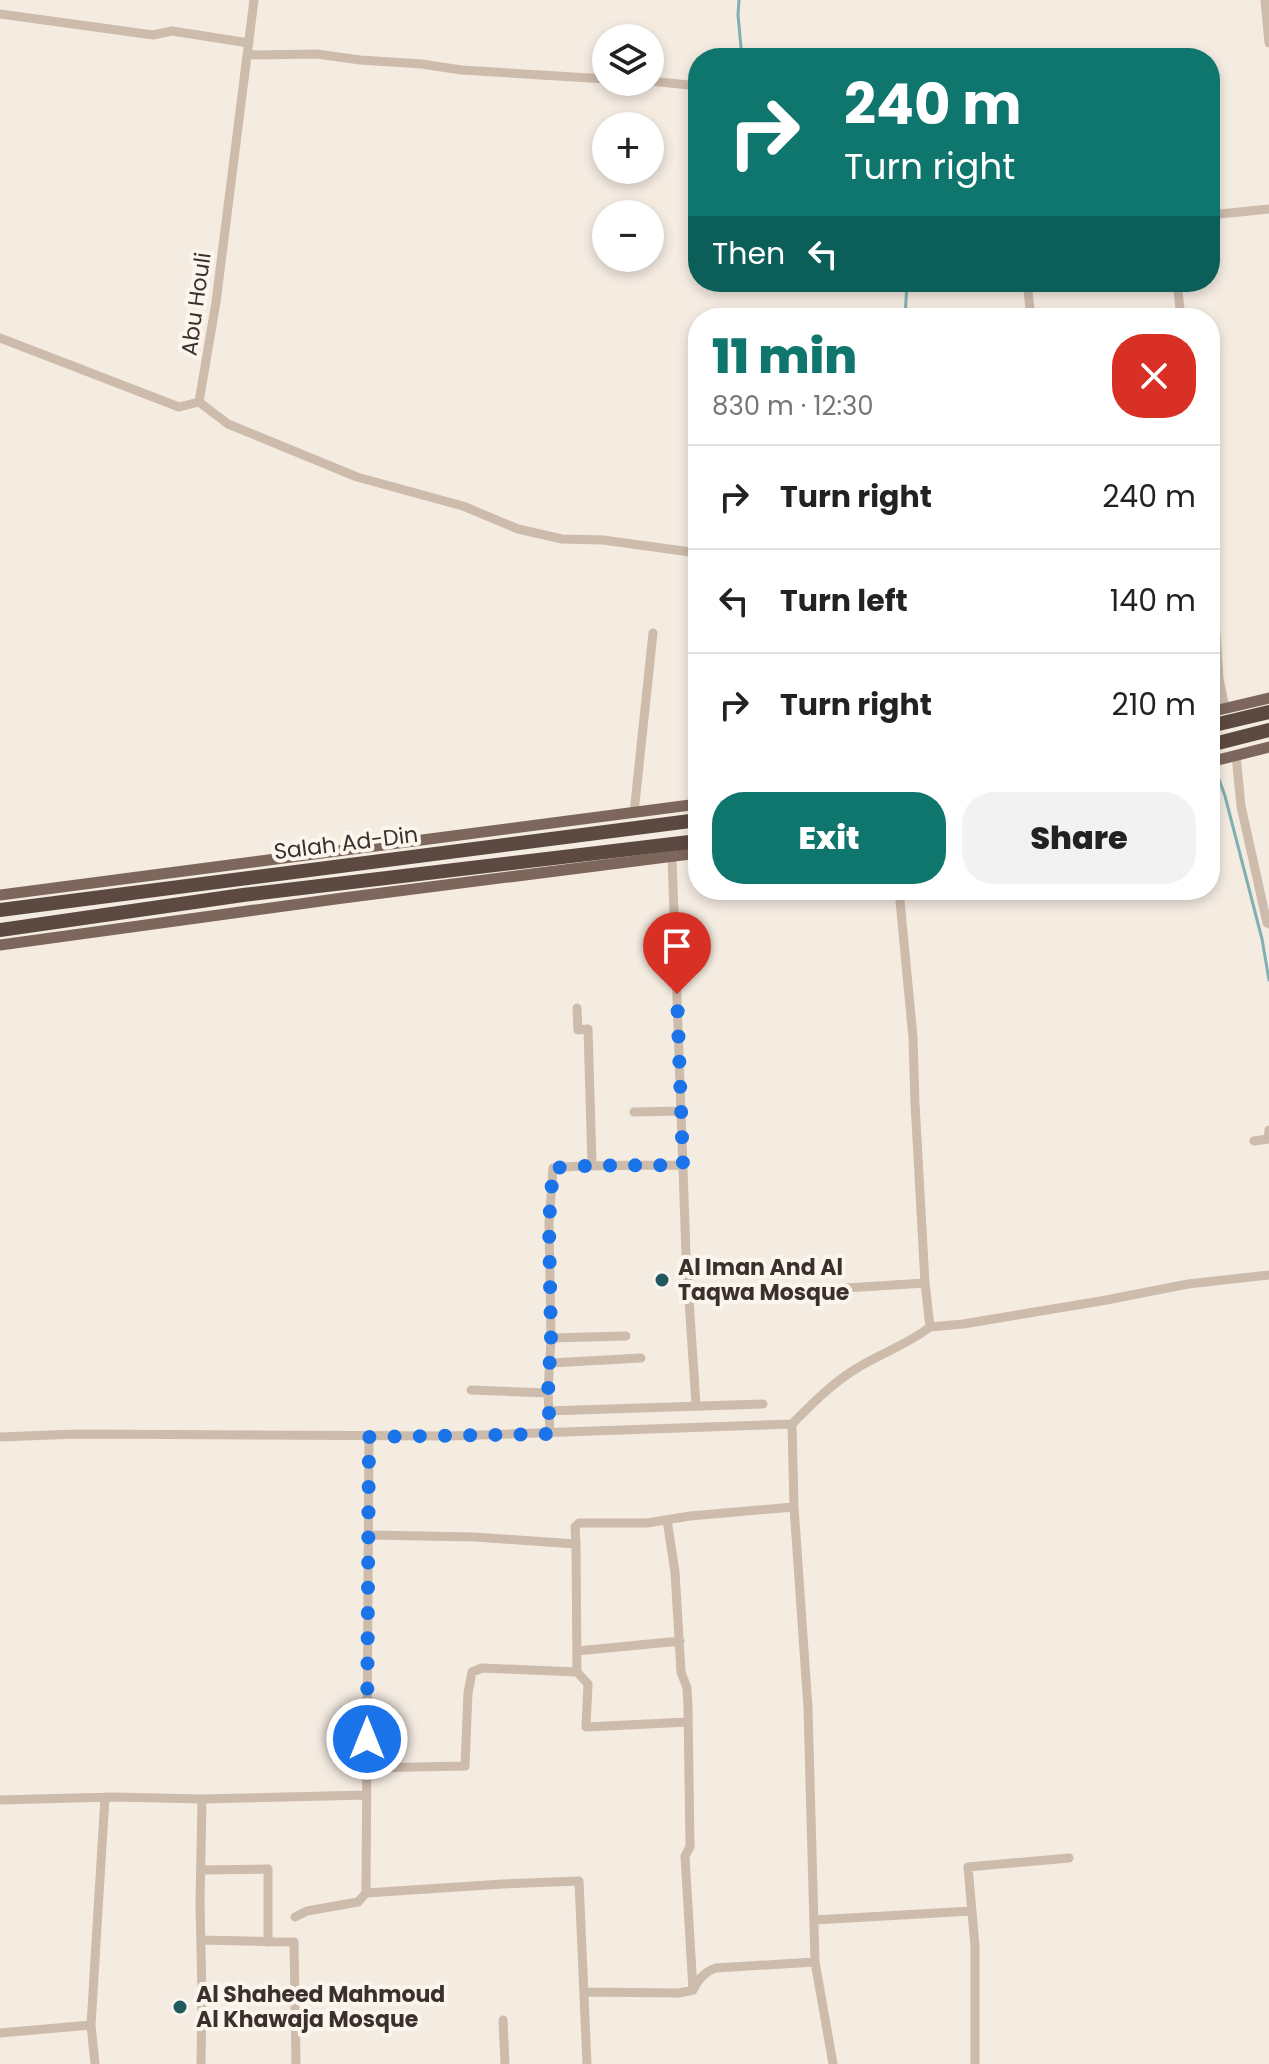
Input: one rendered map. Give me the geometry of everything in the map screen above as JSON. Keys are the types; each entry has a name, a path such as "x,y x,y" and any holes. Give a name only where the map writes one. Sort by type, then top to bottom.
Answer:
{"highway":[{"path":"1221,713 1269,712"},
{"path":"1220,743 1269,730"},
{"name":"Salah Ad-Din","path":"0,910 688,821"},
{"name":"Salah Ad-Din","path":"0,930 243,895 688,842"},
{"path":"365,881 365,872 373,862"},
{"path":"201,884 197,895 202,902"}],"main road":[{"path":"1221,713 1269,698"},
{"path":"1220,759 1269,747"},
{"path":"0,895 688,805"},
{"path":"0,945 688,855"}],"street":[{"name":"Abu Houli","path":"199,402 216,302 254,0"},
{"path":"1265,0 1269,43"},
{"path":"0,14 153,35 172,31 249,43"},
{"path":"247,55 317,54 461,70 592,78"},
{"path":"664,82 688,85"},
{"path":"1220,214 1269,209"},
{"path":"0,338 179,407 199,402 228,424 357,477 463,506 518,529 562,539 603,540 688,552"},
{"path":"634,813 653,633"},
{"path":"1236,755 1241,806 1268,926"},
{"path":"672,857 687,1267 696,1405"},
{"path":"900,900 913,1038 925,1283 930,1327"},
{"path":"577,1008 578,1030 588,1029 592,1164"},
{"path":"634,1112 681,1111"},
{"path":"1254,1141 1268,1139 1269,1130"},
{"path":"550,1434 549,1223 553,1168 592,1164 683,1165"},
{"path":"0,1437 139,1434 369,1437 550,1434 792,1424 824,1393 857,1368 930,1327 1101,1301 1188,1284 1269,1275"},
{"path":"690,1300 925,1283"},
{"path":"551,1338 626,1336"},
{"path":"550,1363 641,1358"},
{"path":"471,1390 548,1393"},
{"path":"548,1411 763,1404"},
{"path":"792,1424 794,1507 808,1708 815,1962 833,2064"},
{"path":"295,1917 307,1911 358,1902 366,1893 369,1437"},
{"path":"688,1722 586,1727 588,1684 577,1672 575,1527 579,1523 647,1523 794,1507"},
{"path":"667,1520 675,1572 681,1672 687,1688 690,1847 685,1856 693,1990"},
{"path":"369,1535 475,1537 576,1544"},
{"path":"577,1651 680,1641"},
{"path":"367,1768 465,1766 468,1693 472,1672 482,1668 577,1672"},
{"path":"0,1800 367,1795"},
{"path":"95,2064 91,2025 105,1797"},
{"path":"201,2064 202,1799"},
{"path":"975,2064 975,1946 968,1867 1069,1858"},
{"path":"201,1870 268,1869 268,1942"},
{"path":"366,1893 579,1881 587,2064"},
{"path":"814,1920 972,1911"},
{"path":"201,1940 294,1942 296,2064"},
{"path":"585,1992 679,1993 693,1990 707,1971 716,1968 815,1962"},
{"path":"503,2020 505,2064"},
{"path":"0,2033 91,2025"}],"waterway":[{"path":"739,0 741,48"},
{"path":"906,292 906,308"},
{"path":"1220,782 1262,939 1269,980"}],"place":[{"name":"Al Iman And Al Taqwa Mosque","path":"662,1280"},
{"name":"Al Shaheed Mahmoud Al Khawaja Mosque","path":"180,2007"}],"route":[{"path":"367,1739 369,1437 550,1434 549,1223 553,1168 592,1164 683,1165 677,994"}]}
